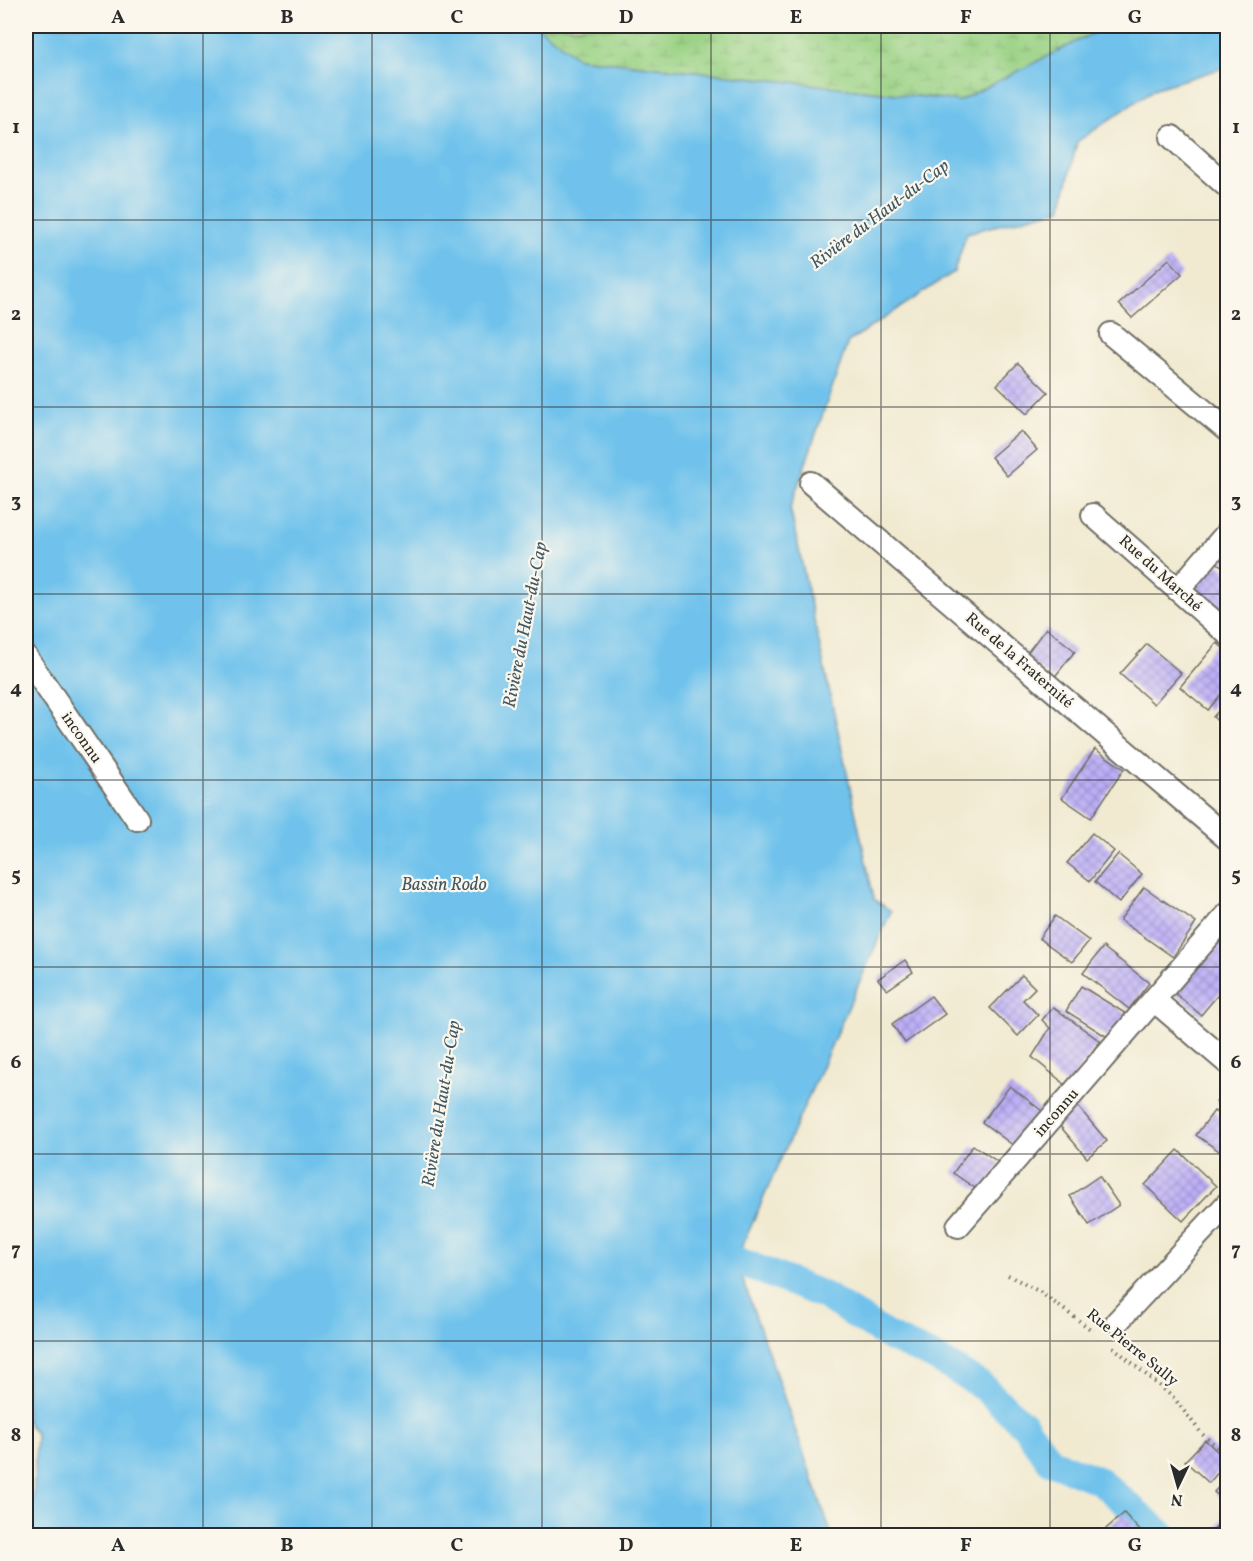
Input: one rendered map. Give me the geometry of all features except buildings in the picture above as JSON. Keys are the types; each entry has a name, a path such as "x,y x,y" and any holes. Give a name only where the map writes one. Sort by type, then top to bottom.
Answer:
{"street":[{"path":"1172,137 1227,187"},
{"path":"1111,334 1227,431"},
{"name":"Rue de la Fraternité","path":"811,483 1227,839"},
{"name":"Rue du Marché","path":"1093,514 1227,634"},
{"path":"1178,590 1227,532"},
{"name":"inconnu","path":"26,657 137,819"},
{"name":"inconnu","path":"958,1226 1227,914"},
{"path":"1154,1000 1227,1063"},
{"path":"1112,1332 1227,1205"}],"path":[{"name":"Rue Pierre Sully","path":"1008,1275 1040,1293 1097,1334"},
{"name":"Rue Pierre Sully","path":"1112,1332 1174,1398 1202,1434 1227,1456"}],"green space":[{"path":"537,26 1107,26 960,101 578,58"}],"water":[{"name":"Bassin Rodo","path":"26,26 537,26 578,58 959,101 1107,26 1227,26 1227,67 1156,88 1077,142 1061,209 967,233 954,272 848,342 790,508 874,899 891,911 736,1260 832,1535 32,1535 36,1434 26,1421"}],"waterway":[{"path":"699,1272 736,1260 825,1296 891,1338 934,1357 982,1386 1024,1425 1050,1461 1100,1481 1164,1536"}],"water label":[{"name":"Rivière du Haut-du-Cap","path":"880,215"},
{"name":"Rivière du Haut-du-Cap","path":"526,625"},
{"name":"Rivière du Haut-du-Cap","path":"442,1104"}]}
